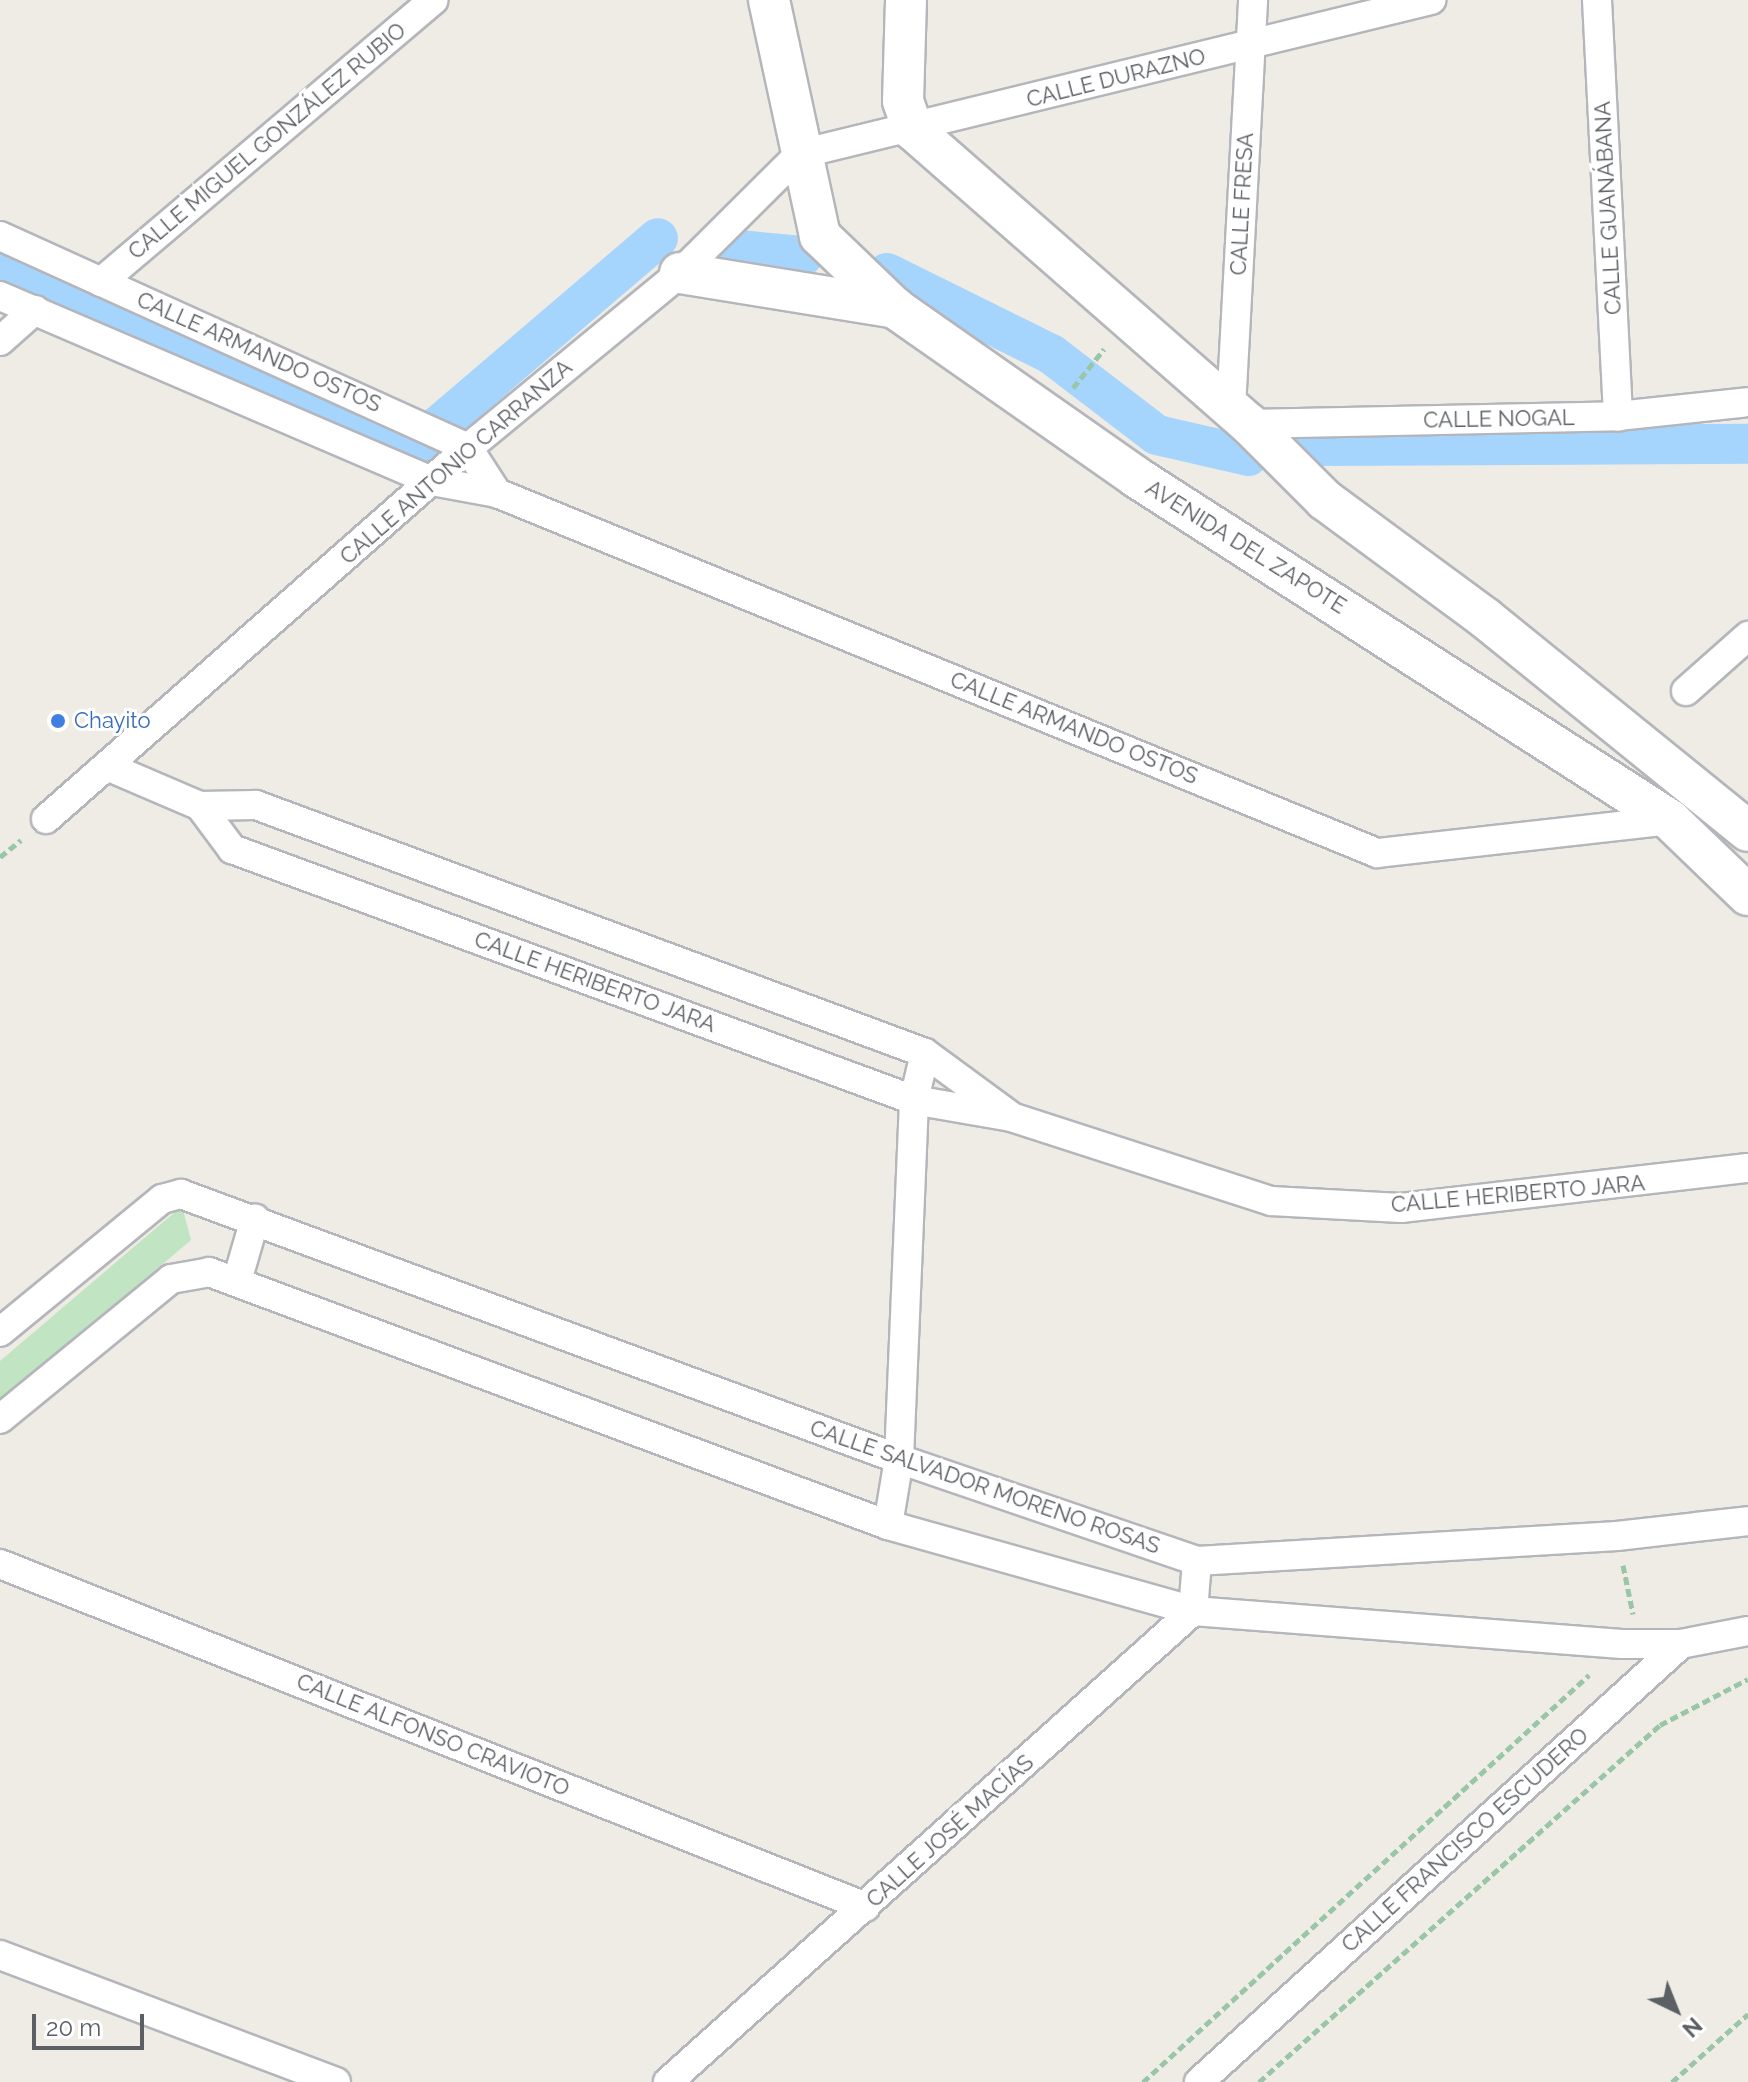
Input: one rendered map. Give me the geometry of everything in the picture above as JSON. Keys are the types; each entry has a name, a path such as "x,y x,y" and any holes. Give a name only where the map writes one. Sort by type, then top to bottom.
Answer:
{"main road":[{"name":"AVENIDA DEL ZAPOTE","path":"769,0 820,236 895,308 1136,477 1670,820 1748,895"},
{"path":"906,0 903,101 913,130 1240,416 1325,500 1485,618 1748,831"},
{"path":"680,273 895,308"}],"street":[{"name":"CALLE MIGUEL GONZÁLEZ RUBIO","path":"101,282 433,0"},
{"name":"CALLE FRESA","path":"1240,416 1253,0"},
{"name":"CALLE DURAZNO","path":"800,154 913,130 1431,0"},
{"name":"CALLE GUANÁBANA","path":"1597,0 1618,416"},
{"name":"CALLE ANTONIO CARRANZA","path":"46,819 109,767 468,448 680,273 800,154"},
{"name":"CALLE ARMANDO OSTOS","path":"0,236 468,448"},
{"name":"CALLE ARMANDO OSTOS","path":"0,296 432,481 497,493 1377,853 1670,820"},
{"path":"0,341 35,310"},
{"name":"CALLE NOGAL","path":"1240,416 1618,416 1748,402"},
{"path":"468,448 497,493"},
{"path":"1686,691 1748,636"},
{"name":"CALLE HERIBERTO JARA","path":"109,767 200,806 256,805 925,1053 1011,1117"},
{"name":"CALLE HERIBERTO JARA","path":"200,806 232,849 914,1100 1011,1117 1271,1201 1401,1208 1748,1168"},
{"path":"888,1525 899,1459 914,1100 925,1053"},
{"name":"CALLE SALVADOR MORENO ROSAS","path":"0,1332 162,1199 181,1194 899,1459 1197,1561 1617,1536 1748,1521"},
{"path":"237,1281 255,1219"},
{"path":"0,1419 171,1279 189,1271 237,1281 888,1525 1193,1611 1622,1644 1681,1644 1748,1631"},
{"path":"1193,1611 1197,1561"},
{"name":"CALLE ALFONSO CRAVIOTO","path":"0,1564 866,1907"},
{"name":"CALLE JOSÉ MACÍAS","path":"668,2082 1193,1611"},
{"name":"CALLE FRANCISCO ESCUDERO","path":"1199,2082 1681,1644"},
{"path":"0,1955 336,2082"}],"path":[{"path":"1066,396 1104,349"},
{"path":"1617,1536 1634,1611"},
{"path":"1143,2082 1622,1644"},
{"path":"1259,2082 1660,1725 1748,1679"},
{"path":"1672,2082 1748,2014"}],"green space":[{"path":"182,1206 191,1240 0,1403 0,1361"}],"waterway":[{"path":"0,269 410,450 658,238"},
{"path":"738,250 803,256"},
{"path":"887,273 1051,354 1157,435 1249,456"},
{"path":"1314,446 1748,444"}],"place":[{"name":"Chayito","path":"58,721"}]}
